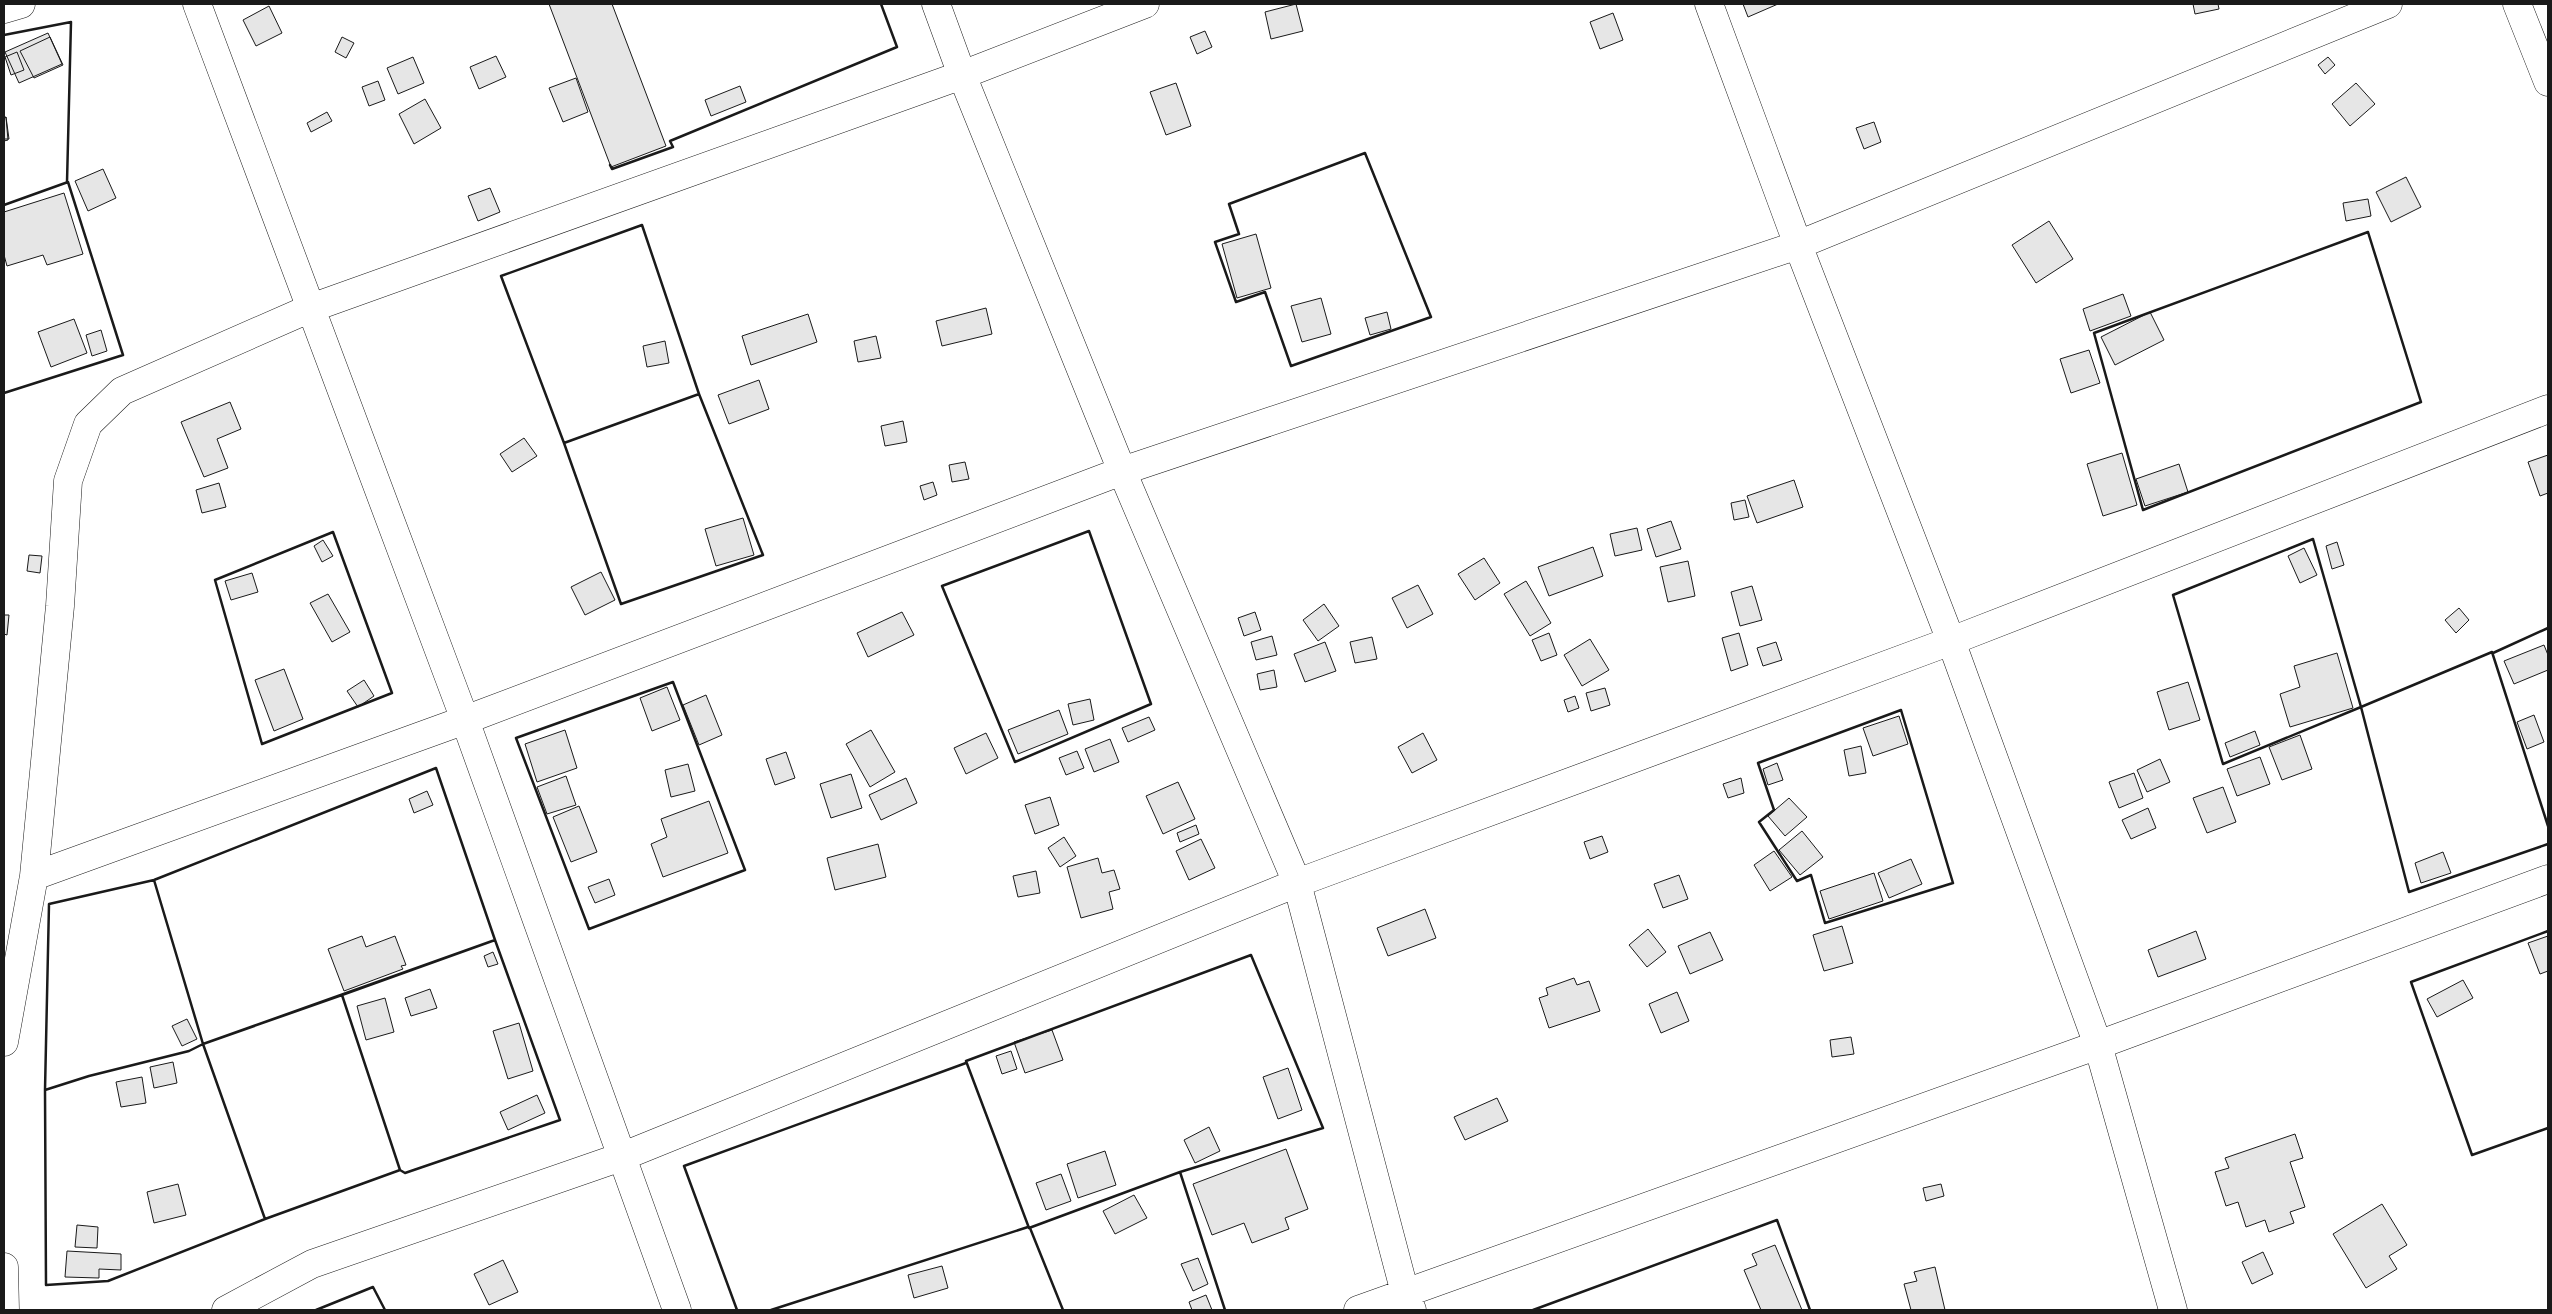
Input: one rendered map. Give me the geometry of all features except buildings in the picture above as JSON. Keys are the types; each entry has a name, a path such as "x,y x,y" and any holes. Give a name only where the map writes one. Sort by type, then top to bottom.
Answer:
{"street":[{"path":"4,9 21,4"},
{"path":"197,4 465,720 621,1157 678,1310"},
{"path":"936,4 962,75 1122,470 1297,883 1408,1302"},
{"path":"4,1042 34,876 60,606 68,481 88,424 122,391 312,308 962,75 1145,4"},
{"path":"1709,4 1798,245 1951,641 2098,1045 2173,1310"},
{"path":"34,876 465,720 1122,470 1798,245 2388,4"},
{"path":"2517,4 2548,82"},
{"path":"226,1310 312,1264 621,1157 1297,883 1951,641 2548,409"},
{"path":"1358,1310 1408,1302 2548,879"},
{"path":"4,1267 5,1310"}],"wall":[{"path":"610,165 612,169 673,147 670,141 897,47 881,4"},
{"path":"4,35 71,22 67,182"},
{"path":"1365,153 1431,317 1291,366 1265,292 1236,302 1215,242 1239,234 1229,204 1365,153"},
{"path":"4,205 68,182 123,355 4,393"},
{"path":"642,225 699,394 564,443 501,276 642,225"},
{"path":"2368,232 2421,402 2143,510 2094,333 2368,232"},
{"path":"699,394 763,555 621,604 564,443 699,394"},
{"path":"1089,531 1151,704 1015,762 942,586 1089,531"},
{"path":"333,532 392,693 262,744 215,580 333,532"},
{"path":"2313,539 2361,707 2223,764 2173,595 2313,539"},
{"path":"2493,653 2548,628"},
{"path":"2548,826 2492,652 2361,707 2409,892 2548,844"},
{"path":"673,682 745,870 589,929 516,738 673,682"},
{"path":"1901,710 1953,883 1825,923 1811,875 1797,881 1759,822 1774,810 1758,763 1901,710"},
{"path":"154,880 203,1044 189,1051 89,1076 45,1090 49,904 154,880 436,768 495,940 203,1044 154,880"},
{"path":"2548,931 2411,982 2472,1155 2548,1128"},
{"path":"495,940 560,1120 405,1173 400,1170 342,995 495,940"},
{"path":"1251,955 1323,1128 1180,1172 1029,1228 966,1061 1251,955"},
{"path":"342,995 400,1170 265,1219 203,1044 342,995"},
{"path":"203,1044 265,1219 108,1281 46,1285 45,1090 89,1076 189,1051 203,1044"},
{"path":"737,1310 684,1166 966,1063"},
{"path":"1180,1172 1225,1310"},
{"path":"1533,1310 1777,1220 1810,1310"},
{"path":"771,1310 1028,1227"},
{"path":"1030,1228 1063,1310"},
{"path":"316,1310 373,1287 385,1310"}]}
